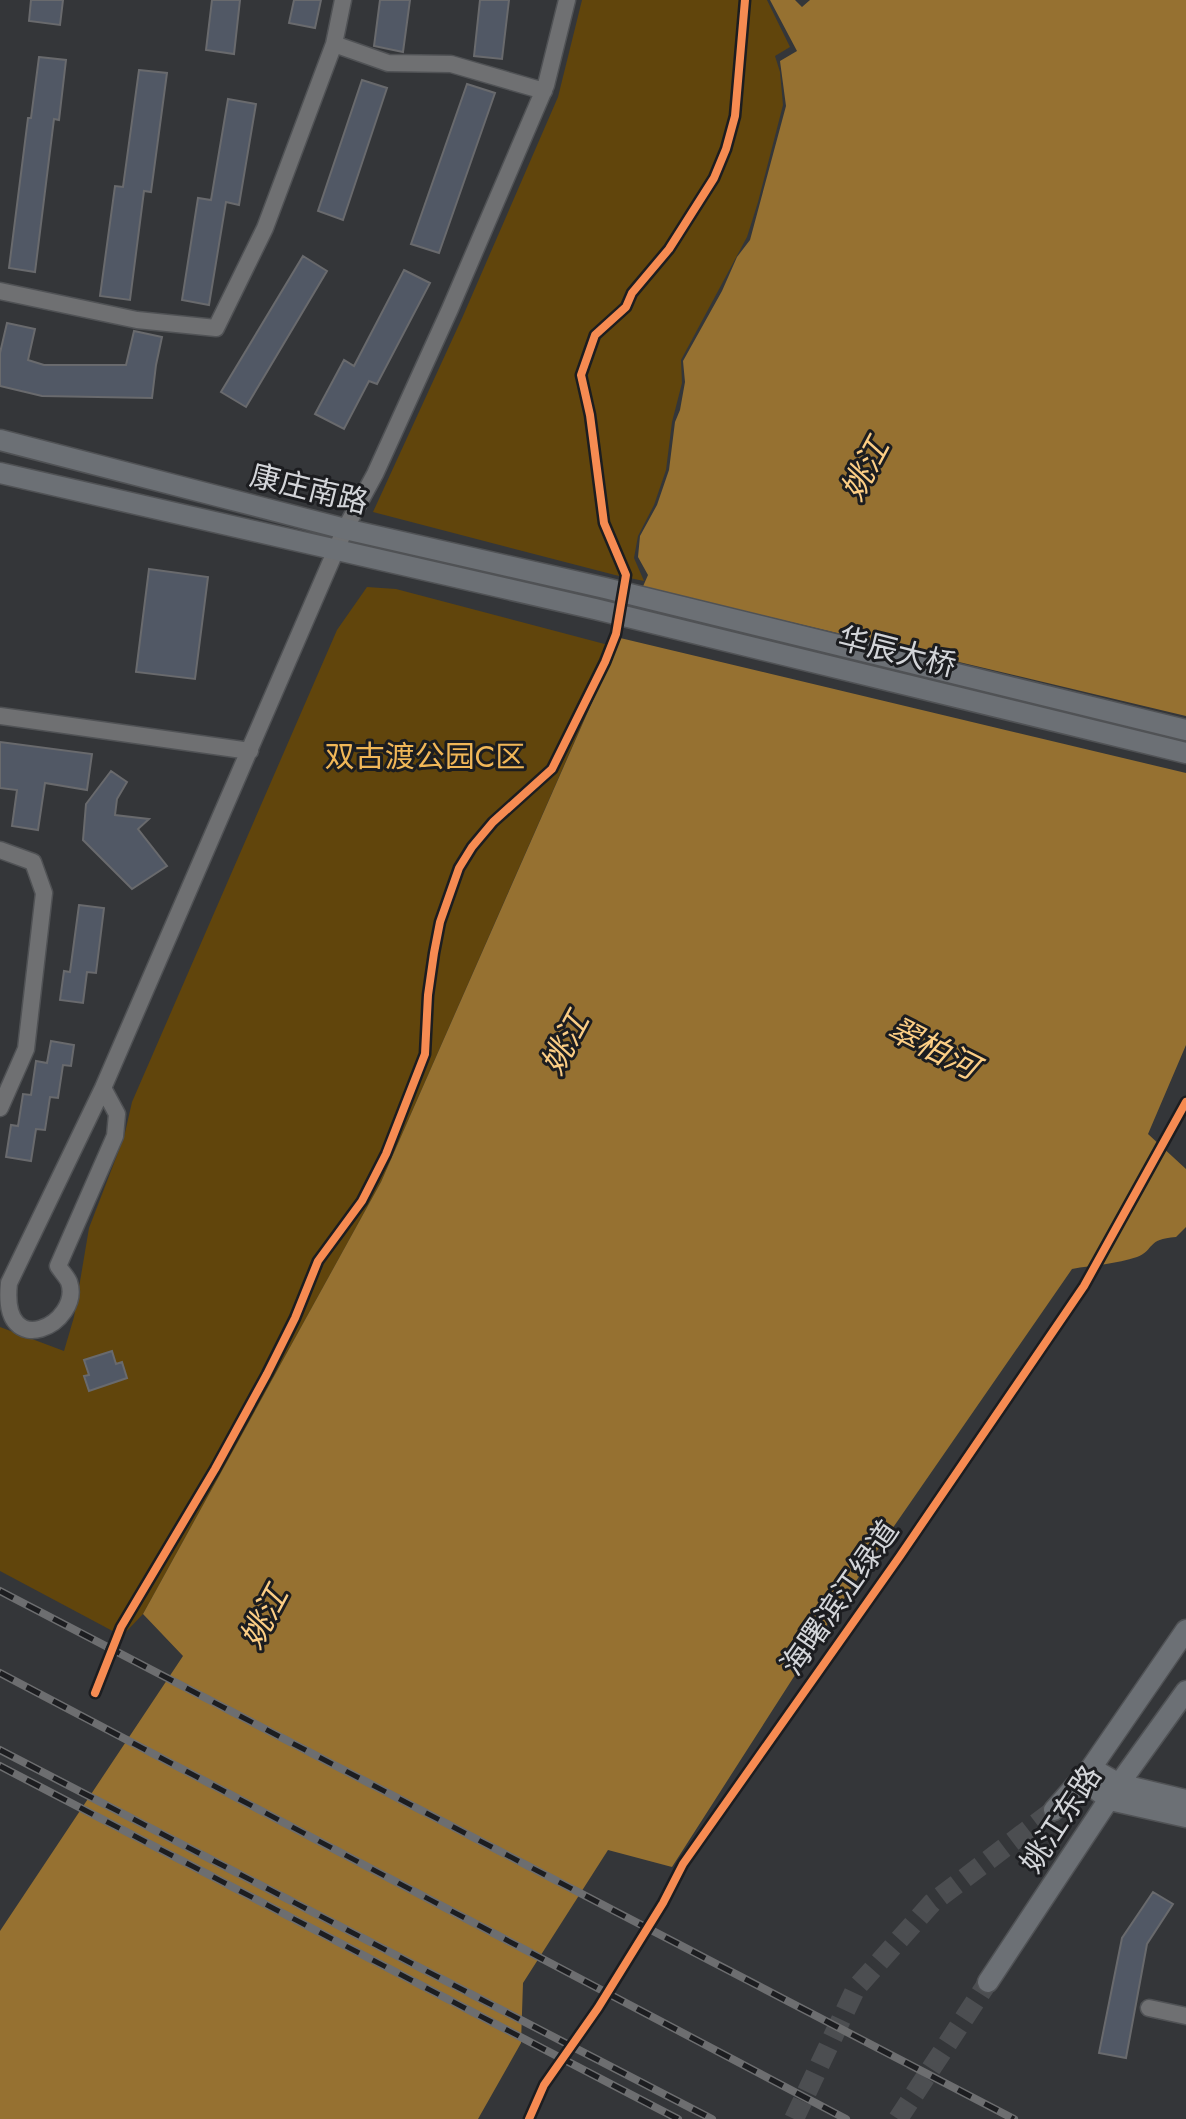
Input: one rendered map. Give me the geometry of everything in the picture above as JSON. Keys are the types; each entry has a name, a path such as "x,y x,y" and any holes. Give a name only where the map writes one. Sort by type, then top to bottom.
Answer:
{"main road":[{"name":"康庄南路","path":"0,440 345,529 605,588"},
{"name":"康庄南路","path":"0,473 595,609"},
{"name":"华辰大桥","path":"605,588 1186,730"},
{"name":"华辰大桥","path":"595,609 1186,753"},
{"name":"姚江东路","path":"1054,1810 1086,1773 1186,1630"},
{"name":"姚江东路","path":"988,1982 1186,1691"},
{"path":"1086,1773 1115,1792 1186,1817"},
{"path":"1115,1792 1186,1800"}],"street":[{"path":"0,291 137,320 216,328 265,228 334,44 343,0"},
{"path":"103,1088 117,1114 115,1136 58,1266 69,1283 70,1293 64,1310 47,1328 20,1328 11,1317 7,1300 9,1283 103,1088 345,529 375,474 450,309 544,91 567,0"},
{"path":"334,44 388,63 451,64 544,91"},
{"path":"0,716 250,751"},
{"path":"0,850 33,862 44,893 26,1049 0,1108"},
{"path":"1149,2008 1186,2016"}],"green space":[{"path":"582,0 767,0 790,47 775,56 783,105 747,237 681,360 682,383 672,422 666,470 654,505 638,536 634,558 644,581 373,512 558,97"},
{"name":"双古渡公园C区","path":"367,587 396,589 616,647 381,1182 143,1614 122,1636 0,1571 0,1327 64,1351 74,1317 89,1228 124,1137 132,1102 337,630"}],"water":[{"path":"770,0 795,0 802,7 810,0 1186,0 1186,1045 1148,1134 1186,1169 1186,1227 1176,1237 1155,1242 1137,1257 1072,1269 845,1597 672,1867 608,1850 523,1983 521,2043 478,2119 0,2119 0,1931 183,1656 143,1614 381,1182 648,575 638,557 640,536 657,505 669,470 675,422 685,382 683,361 737,257 750,240 786,106 780,61 797,51"}],"pier":[{"path":"639,586 1186,716 1186,773 616,637"}],"building":[{"path":"31,0 63,0 60,25 29,21"},
{"path":"212,0 240,0 234,54 206,50"},
{"path":"294,0 321,0 315,28 289,23"},
{"path":"380,0 410,0 403,52 374,46"},
{"path":"480,0 509,0 502,59 474,56"},
{"path":"39,57 66,60 59,120 54,119 35,272 9,268"},
{"path":"139,70 167,73 151,192 144,191 130,300 100,296 115,186 123,187"},
{"path":"362,80 387,88 343,220 318,211"},
{"path":"467,84 495,93 439,253 411,244"},
{"path":"228,99 256,104 239,205 226,202 209,305 182,300 198,198 211,200"},
{"path":"303,256 327,271 246,407 221,392"},
{"path":"404,270 430,283 377,384 369,381 344,429 315,414 344,360 354,366"},
{"path":"7,323 35,329 28,360 44,365 126,365 134,331 162,337 152,398 42,396 0,386 0,353"},
{"path":"149,569 208,577 195,679 136,672"},
{"path":"0,742 92,754 87,790 45,783 38,830 12,826 17,790 0,788"},
{"path":"111,771 127,782 117,799 115,815 149,819 138,829 167,866 132,889 83,840 86,804"},
{"path":"79,905 104,908 96,973 87,972 83,1003 60,1000 64,971 70,972"},
{"path":"51,1041 74,1045 71,1066 63,1065 58,1098 50,1097 45,1130 36,1129 31,1161 6,1157 11,1125 18,1126 23,1094 31,1095 36,1061 47,1063"},
{"path":"112,1351 116,1364 122,1362 127,1378 89,1391 84,1376 89,1375 84,1360"},
{"path":"1153,1892 1173,1904 1147,1944 1126,2058 1099,2053 1122,1938"}],"tunnel":[{"path":"794,2119 856,1988 932,1903 1054,1810"},
{"path":"898,2119 988,1982"}],"railway":[{"path":"0,1591 1014,2119"},
{"path":"0,1673 846,2119"},
{"path":"0,1750 712,2119"},
{"path":"0,1766 678,2119"}],"cycle path":[{"path":"95,1693 121,1627 215,1469 267,1374 295,1318 318,1261 362,1201 386,1154 425,1054 434,953 440,922 459,868 493,822 552,769 616,634 626,575 604,523 590,415 581,375 595,335 626,307 632,293 669,249 714,178 735,116 745,0"},
{"name":"海曙滨江绿道","path":"529,2119 544,2085 598,2008 663,1903 683,1864 900,1556 1084,1286 1186,1102"}],"water label":[{"name":"姚江","path":"865,469"},
{"name":"姚江","path":"565,1043"},
{"name":"翠柏河","path":"933,1048"},
{"name":"姚江","path":"264,1617"}]}
